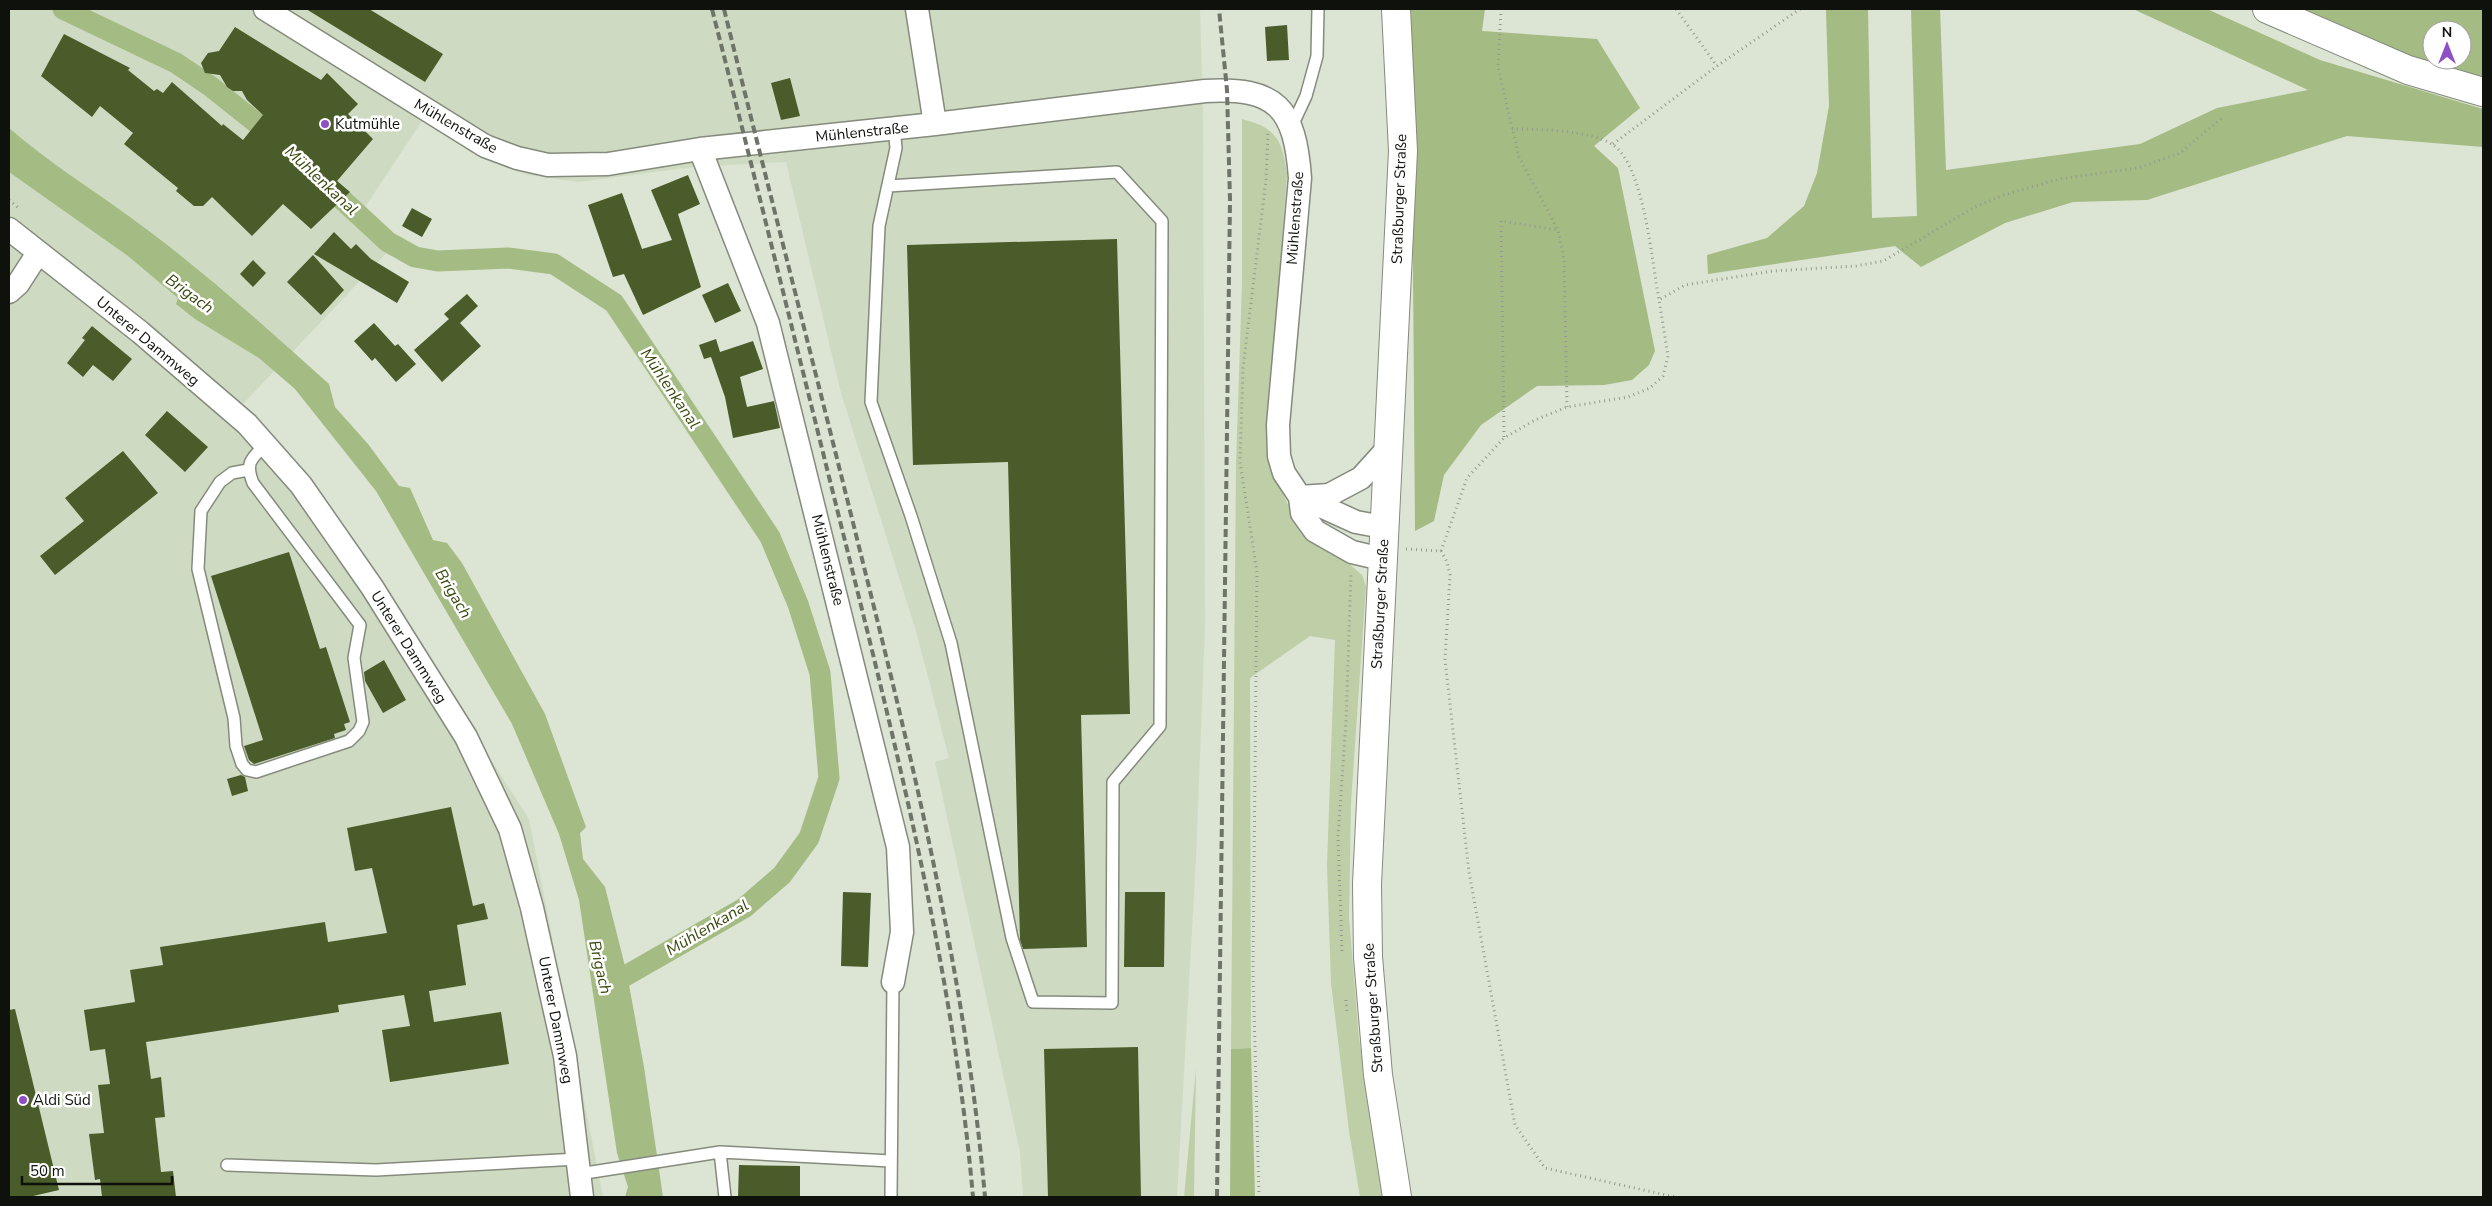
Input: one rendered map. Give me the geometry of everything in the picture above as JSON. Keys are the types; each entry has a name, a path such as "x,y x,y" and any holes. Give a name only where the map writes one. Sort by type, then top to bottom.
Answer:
{"main road":[{"name":"Straßburger Straße","path":"1396,9 1403,151 1367,884 1368,957 1378,1075 1397,1197"},
{"path":"2267,9 2408,70 2483,92"}],"street":[{"name":"Mühlenstraße","path":"265,9 484,146 516,158 548,165 608,164 700,149 936,124 1205,91 1244,91 1270,101 1292,126 1298,145 1300,178 1278,425 1279,456 1284,473 1300,497 1302,513 1315,532 1352,552 1383,544"},
{"path":"917,9 936,124"},
{"name":"Mühlenstraße","path":"700,149 768,323 898,847 902,932 893,982"},
{"name":"Unterer Dammweg","path":"9,229 140,332 247,424 301,485 372,587 466,737 510,829 539,936 565,1056 585,1168 582,1197"},
{"path":"9,292 18,284 38,253"},
{"path":"1300,497 1329,495 1361,478 1389,447"},
{"path":"1300,497 1356,522 1383,544"}],"lane":[{"path":"1292,126 1306,96 1317,56 1318,9"},
{"path":"888,186 1117,172 1162,221 1160,726 1113,782 1112,1003 1033,1002 1012,938 951,643 911,516 872,402 879,226 896,148 894,128"},
{"path":"248,470 232,473 220,482 201,511 198,569 234,718 236,746 242,764 247,770 256,772 349,741 360,731 363,722 363,711 354,658 360,625 252,483 248,470 251,459 265,445"},
{"path":"891,1197 893,982"},
{"path":"228,1165 376,1170 585,1168 720,1152 891,1161"},
{"path":"720,1152 725,1197"}],"path":[{"path":"1502,9 1498,67 1512,129 1519,157 1558,230 1564,259 1567,407"},
{"path":"1676,9 1717,66"},
{"path":"1613,144 1717,66 1800,9"},
{"path":"1259,1197 1252,971 1257,572 1240,462 1243,368 1266,180 1270,101"},
{"path":"1659,300 1685,285 1773,271 1856,266 1883,260 1975,207 2001,196 2059,179 2138,168 2180,153 2222,118"},
{"path":"1441,552 1467,478 1504,438 1535,420 1567,407 1628,397 1650,388 1663,376 1668,356 1637,181 1626,157 1613,144 1567,132 1512,129"},
{"path":"1504,438 1501,221 1558,230"},
{"path":"1383,544 1441,552"},
{"path":"1441,552 1447,562 1450,575 1445,660 1469,872 1515,1125 1545,1168 1675,1197"}],"shaded area":[{"path":"9,9 1200,9 1203,113 1205,626 1196,859 1177,1197 1023,1197 1020,1152 935,762 949,758 916,631 841,393 786,162 694,167 578,182 528,175 482,158 422,121 365,207 398,241 240,407 314,485 529,819 603,1197 9,1197"},
{"path":"1411,9 1485,9 1482,31 1597,39 1640,108 1594,146 1618,168 1655,351 1649,365 1632,380 1604,385 1537,386 1481,425 1444,475 1434,521 1415,531"},
{"path":"1826,9 1868,9 1872,218 1917,216 1911,9 1940,9 1946,170 2140,144 2217,108 2308,90 2133,9 2207,9 2320,60 2483,109 2483,147 2347,136 2147,200 2073,202 2005,223 1921,267 1895,246 1708,274 1707,255 1767,238 1804,206 1817,173 1829,106"},
{"path":"2290,9 2483,9 2483,82 2441,70 2472,70 2472,20 2422,20 2422,63"},
{"path":"1242,119 1263,127 1276,137 1283,152 1287,174 1269,420 1276,478 1287,503 1300,521 1362,575 1366,586 1351,803 1349,917 1359,1039 1384,1197 1360,1197 1349,1131 1331,983 1327,865 1335,640 1310,636 1250,678 1251,1048 1231,1049 1236,464 1242,284"},
{"path":"9,128 185,259 329,384 335,407 368,444 399,486 410,488 433,540 447,543 462,563 545,714 586,827 580,833 583,859 605,887 627,974 644,1067 663,1197 625,1197 628,1187 617,1153 579,900 559,834 512,724 376,491 295,389 259,358 195,319 176,304 178,298 128,256 9,172"},
{"path":"1251,1048 1255,1197 1230,1197 1231,1049"},
{"path":"1196,1068 1194,1197 1184,1197"}],"building":[{"path":"306,9 369,9 443,54 425,82"},
{"path":"1287,25 1289,60 1267,61 1265,27"},
{"path":"235,27 321,80 327,73 358,104 348,114 373,139 337,181 350,192 311,229 283,204 252,236 212,197 203,206 194,206 176,191 178,188 124,144 133,133 100,106 92,117 41,76 64,34 130,68 128,70 154,91 157,89 163,93 172,82 222,126 223,124 243,140 263,115 247,100 242,91 233,91 227,87 220,75 205,73 201,63 208,53 219,51"},
{"path":"790,78 800,116 781,120 771,83"},
{"path":"688,175 700,204 678,214 701,287 643,315 624,274 613,277 588,205 622,193 642,249 672,240 651,190"},
{"path":"412,208 432,219 422,237 402,226"},
{"path":"334,232 351,249 356,244 371,259 409,282 397,303 314,254"},
{"path":"1117,239 1130,714 1081,715 1087,947 1023,949 1020,940 1008,462 913,465 907,245"},
{"path":"313,255 344,290 321,315 287,282"},
{"path":"253,260 266,273 253,287 240,274"},
{"path":"728,283 741,311 715,323 702,295"},
{"path":"467,294 478,306 460,323 481,346 442,382 414,350 449,319 444,314"},
{"path":"374,323 395,346 398,344 416,364 396,382 375,358 372,361 354,341"},
{"path":"92,326 132,359 113,381 93,365 83,377 67,363 85,340 82,338"},
{"path":"716,339 720,352 753,341 763,369 740,377 747,407 774,401 780,428 733,438 725,397 711,357 704,359 699,345"},
{"path":"167,411 208,447 185,472 145,435"},
{"path":"123,451 158,493 55,575 40,556 84,521 65,498"},
{"path":"289,552 320,649 326,647 350,722 344,724 346,730 334,734 335,738 254,764 249,760 244,746 263,740 211,576"},
{"path":"384,660 406,700 383,713 365,681 364,672"},
{"path":"241,775 245,777 248,791 232,796 227,779"},
{"path":"451,807 473,906 484,903 488,919 457,925 466,985 429,991 434,1022 501,1012 509,1064 390,1082 382,1030 410,1026 404,995 338,1005 339,1012 146,1042 151,1079 161,1077 165,1117 155,1118 161,1172 173,1171 176,1197 102,1197 100,1179 95,1180 89,1134 104,1133 98,1085 110,1084 105,1049 90,1051 84,1010 135,1002 130,970 163,965 160,947 325,922 328,942 387,933 372,868 355,871 347,828"},
{"path":"843,892 871,893 868,967 841,966"},
{"path":"1125,892 1165,892 1164,967 1124,967"},
{"name":"Aldi Süd","path":"15,1009 59,1190 29,1197 9,1197 9,1010"},
{"path":"1138,1047 1141,1197 1048,1197 1044,1049"},
{"path":"739,1165 800,1166 800,1197 738,1197"}],"waterway":[{"name":"Mühlenkanal","path":"63,9 176,63 210,86 279,141"},
{"name":"Mühlenkanal","path":"322,181 388,242 415,257 438,261 508,258 554,264 614,303 770,537 798,604 820,673 829,778 809,838 782,875 744,908 606,987"}],"railway":[{"path":"712,9 850,561 907,798 924,877 953,1036 973,1197"},
{"path":"724,9 883,645 920,801 952,958 976,1117 985,1197"},
{"path":"1217,1197 1230,200 1227,90 1219,9"}],"place":[{"name":"Kutmühle","path":"325,124"},
{"name":"Aldi Süd","path":"23,1100"}],"water label":[{"name":"Brigach","path":"190,293"},
{"name":"Brigach","path":"454,593"},
{"name":"Brigach","path":"601,967"}]}
